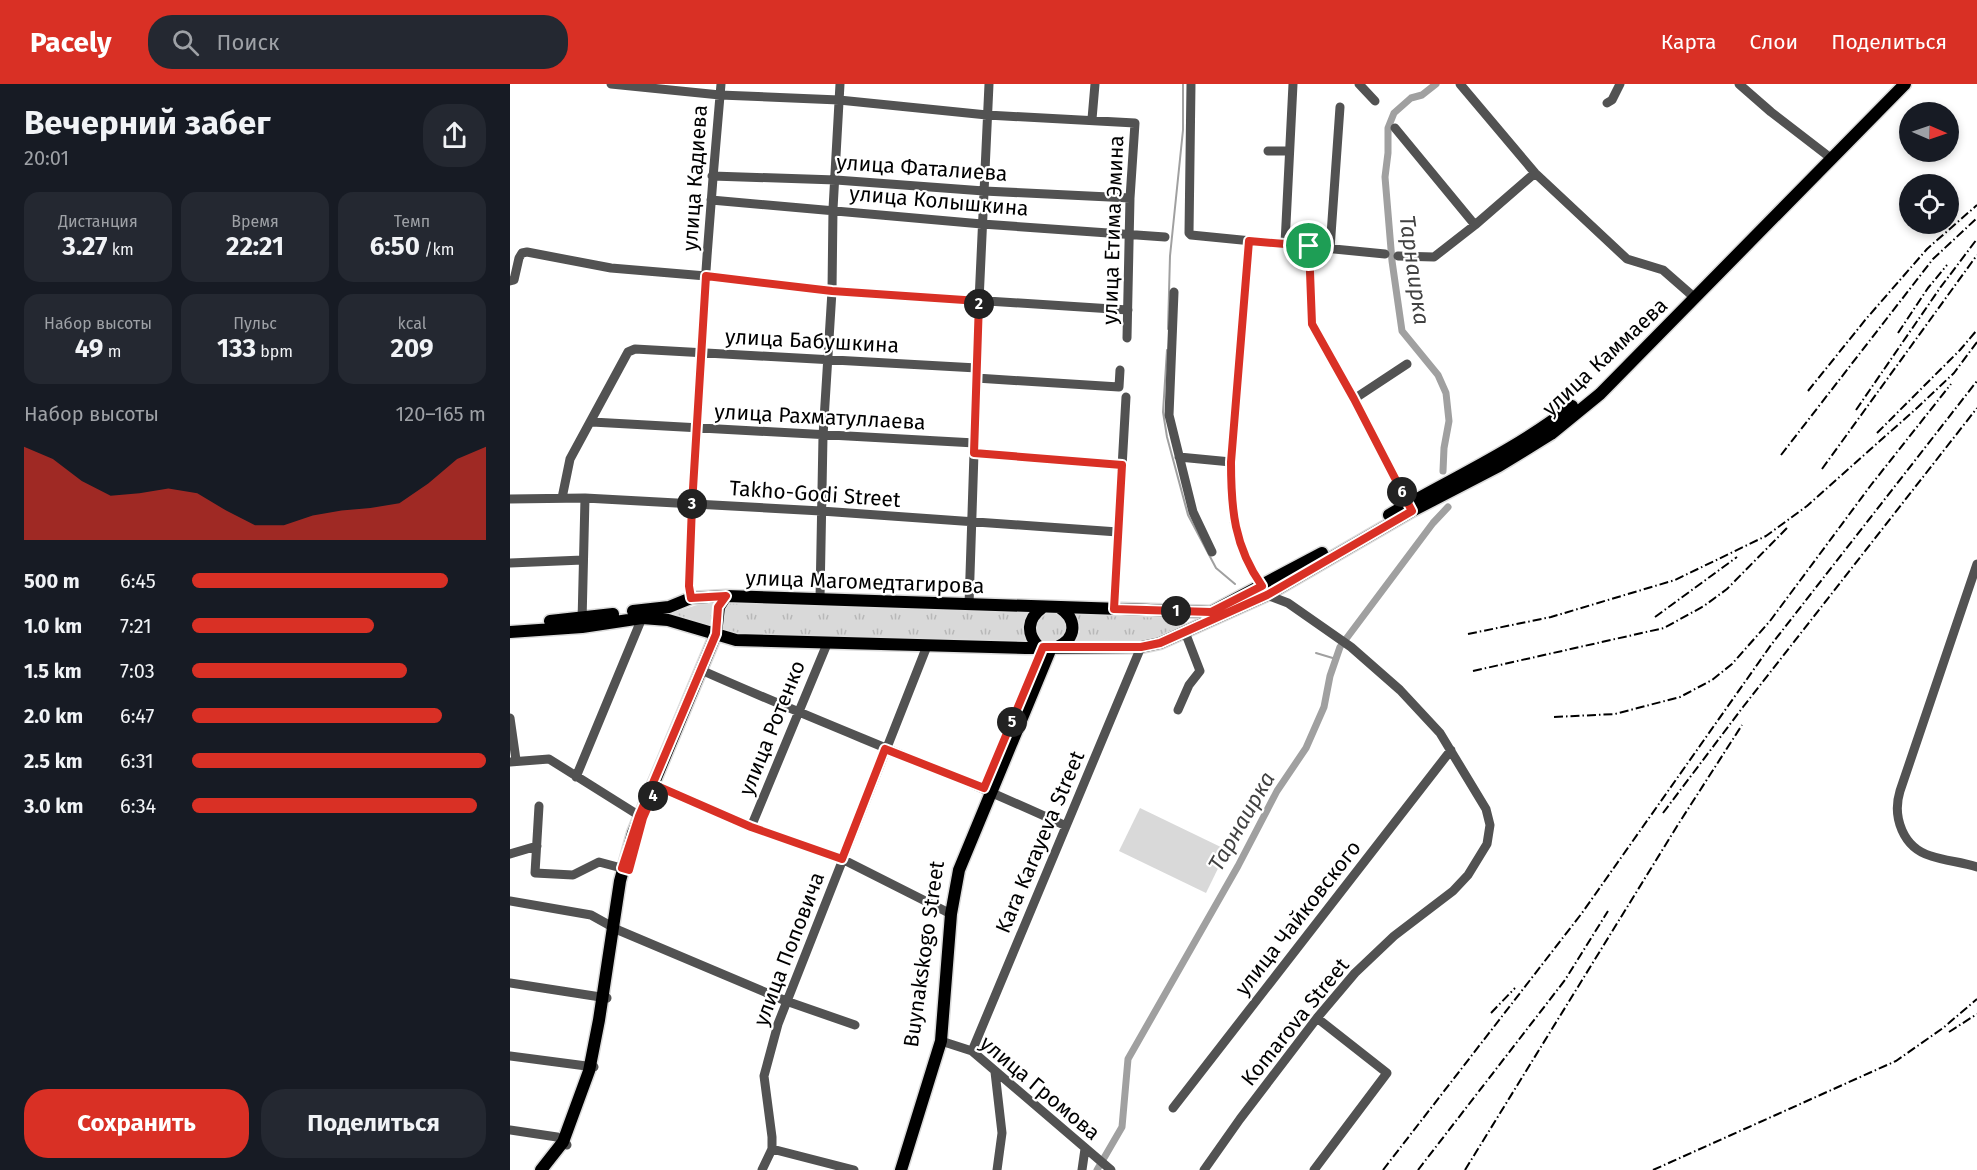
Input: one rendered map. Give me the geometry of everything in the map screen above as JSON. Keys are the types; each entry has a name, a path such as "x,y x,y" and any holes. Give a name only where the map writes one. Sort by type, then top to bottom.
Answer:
{"main road":[{"name":"улица Каммаева","path":"1830,157 1896,84"},
{"name":"улица Каммаева","path":"1212,615 1265,590 1410,508 1545,427 1595,388 1693,296 1905,84"},
{"name":"улица Магомедтагирова","path":"510,632 669,607 691,598 726,596 1042,608"},
{"path":"549,1170 565,1143 592,1067 626,869 641,817 717,635 718,607 726,596"},
{"path":"1060,608 1072,620 1071,638 1064,644 1047,647 1032,641 1029,632 1030,622 1034,613 1042,608 1060,608 1114,609 1212,615"},
{"name":"улица Магомедтагирова","path":"510,625 642,618 668,620 736,640 927,646 1141,647 1160,643 1185,632 1212,615"},
{"name":"Buynakskogo Street","path":"901,1170 941,1041 953,868 1047,647"},
{"name":"Buynakskogo Street","path":"894,1170 934,1040 949,913"},
{"path":"541,1170 565,1143"}],"street":[{"path":"611,84 720,95 839,100 987,115 1092,119"},
{"name":"улица Кадиева","path":"691,598 689,586 692,505 712,176 721,84"},
{"path":"820,599 823,436 832,291 833,209 840,84"},
{"path":"969,605 976,368 989,84"},
{"name":"улица Етима Эмина","path":"1095,84 1092,119 1135,123 1130,198 1127,338"},
{"path":"1191,84 1189,233 1194,236 1385,254"},
{"path":"1285,244 1293,84"},
{"path":"1359,84 1376,101"},
{"path":"1460,84 1535,173 1627,259 1663,270 1693,296"},
{"path":"1607,103 1612,100 1620,84"},
{"path":"1739,84 1771,112 1830,157"},
{"path":"1330,249 1340,107"},
{"path":"1395,128 1475,225"},
{"path":"1268,151 1289,151"},
{"path":"1398,256 1434,257 1535,173"},
{"name":"улица Фаталиева","path":"712,176 836,180 984,191 1130,198"},
{"name":"улица Колышкина","path":"711,200 982,224 1165,237"},
{"path":"1249,241 1231,462 1234,521 1240,546 1253,573 1265,590 1339,638 1401,690 1440,733 1451,750"},
{"path":"1309,246 1312,324 1354,399 1410,508"},
{"path":"510,281 514,280 519,258 522,253 527,252 612,268 706,276 832,291 1128,310"},
{"path":"1174,292 1169,415 1193,512 1212,552"},
{"name":"улица Бабушкина","path":"562,498 570,459 628,352 635,349 976,368"},
{"path":"1354,399 1407,364"},
{"path":"976,378 1119,387 1120,370"},
{"path":"1114,609 1126,396"},
{"name":"улица Рахматуллаева","path":"592,422 974,448 1122,465"},
{"path":"1179,457 1231,462"},
{"path":"582,622 585,498"},
{"name":"Takho-Godi Street","path":"510,499 585,498 821,511 1118,532"},
{"path":"510,563 583,560"},
{"path":"1977,564 1900,791 1898,813 1902,831 1909,842 1920,851 1929,856 1977,867"},
{"path":"576,777 642,618"},
{"path":"1178,710 1189,685 1200,671 1185,632"},
{"name":"улица Ротенко","path":"751,827 827,644"},
{"name":"улица Поповича","path":"762,1170 772,1149 764,1076 778,1024 927,646"},
{"name":"Kara Karayeva Street","path":"972,1050 1141,647"},
{"path":"702,671 798,713 988,790 1066,826"},
{"path":"510,718 513,761 549,759 641,817"},
{"name":"Komarova Street","path":"1204,1170 1317,1018 1355,973 1387,943 1453,891 1468,875 1487,844 1490,825 1486,809 1451,750"},
{"name":"улица Чайковского","path":"1173,1108 1451,750"},
{"path":"655,785 751,827 842,859 949,913"},
{"path":"538,806 535,873 573,875 599,861 626,869"},
{"path":"510,854 537,846"},
{"path":"510,901 591,915 615,929 786,1001 855,1025"},
{"path":"510,983 605,997"},
{"path":"1314,1170 1387,1073 1317,1018"},
{"name":"улица Громова","path":"941,1041 972,1050 1108,1168"},
{"path":"510,1056 592,1067"},
{"path":"995,1072 1002,1133 997,1170"},
{"path":"510,1130 557,1137 565,1143"},
{"path":"772,1149 854,1170"},
{"path":"1082,1170 1084,1149"}],"green space":[{"path":"707,602 716,603 712,627 671,613"},
{"path":"730,602 1030,611 1023,628 1029,644 729,634 723,628 723,608"},
{"path":"1051,613 1062,617 1066,628 1062,639 1051,643 1040,639 1036,628 1040,617"},
{"path":"1075,614 1182,618 1184,625 1159,639 1139,643 1074,644 1080,629"},
{"path":"1140,808 1227,850 1206,893 1119,851"}],"waterway":[{"path":"1168,329 1170,256 1183,130 1183,84"},
{"name":"Тарнаирка","path":"1436,84 1422,95 1411,98 1394,113 1388,128 1385,177 1392,261 1402,331 1438,375 1446,393 1449,421 1443,471"},
{"path":"1167,350 1163,412 1167,437 1188,515 1216,568 1235,584"},
{"name":"Тарнаирка","path":"1097,1170 1122,1127 1128,1059 1238,866 1277,791 1306,748 1324,707 1330,676 1340,647 1433,523 1448,507"},
{"path":"1316,653 1336,659"}],"railway":[{"path":"1808,391 1927,249 1977,205"},
{"path":"1781,455 1933,259 1977,218"},
{"path":"1856,410 1940,288 1977,239"},
{"path":"1822,469 1977,255"},
{"path":"1898,333 1928,288 1947,265"},
{"path":"1877,433 1977,330"},
{"path":"1468,634 1551,617 1675,580 1766,536 1807,506 1918,407 1954,373 1977,342"},
{"path":"1383,1170 1582,913 1771,645 1977,381"},
{"path":"1554,717 1615,714 1680,697 1712,680 1732,664 1770,621 1871,485 1951,384"},
{"path":"1663,813 1977,408"},
{"path":"1473,671 1664,628 1704,606 1727,589 1787,528"},
{"path":"1655,617 1737,557"},
{"path":"1465,1170 1742,725"},
{"path":"1418,1170 1565,980 1608,911"},
{"path":"1491,1013 1515,988"},
{"path":"1653,1170 1896,1061 1943,1028 1977,999"},
{"path":"1949,1032 1977,1014"}],"route":[{"path":"1249,241 1309,246 1312,324 1412,511 1267,595 1160,643 1141,647 1043,647 984,788 885,749 842,859 751,827 657,786 643,818 629,870 622,868 639,816 716,634 718,607 726,596 691,598 689,586 706,276 832,291 979,301 974,453 1122,465 1114,609 1211,612 1262,586 1240,546 1231,495 1231,462 1249,241"}]}
